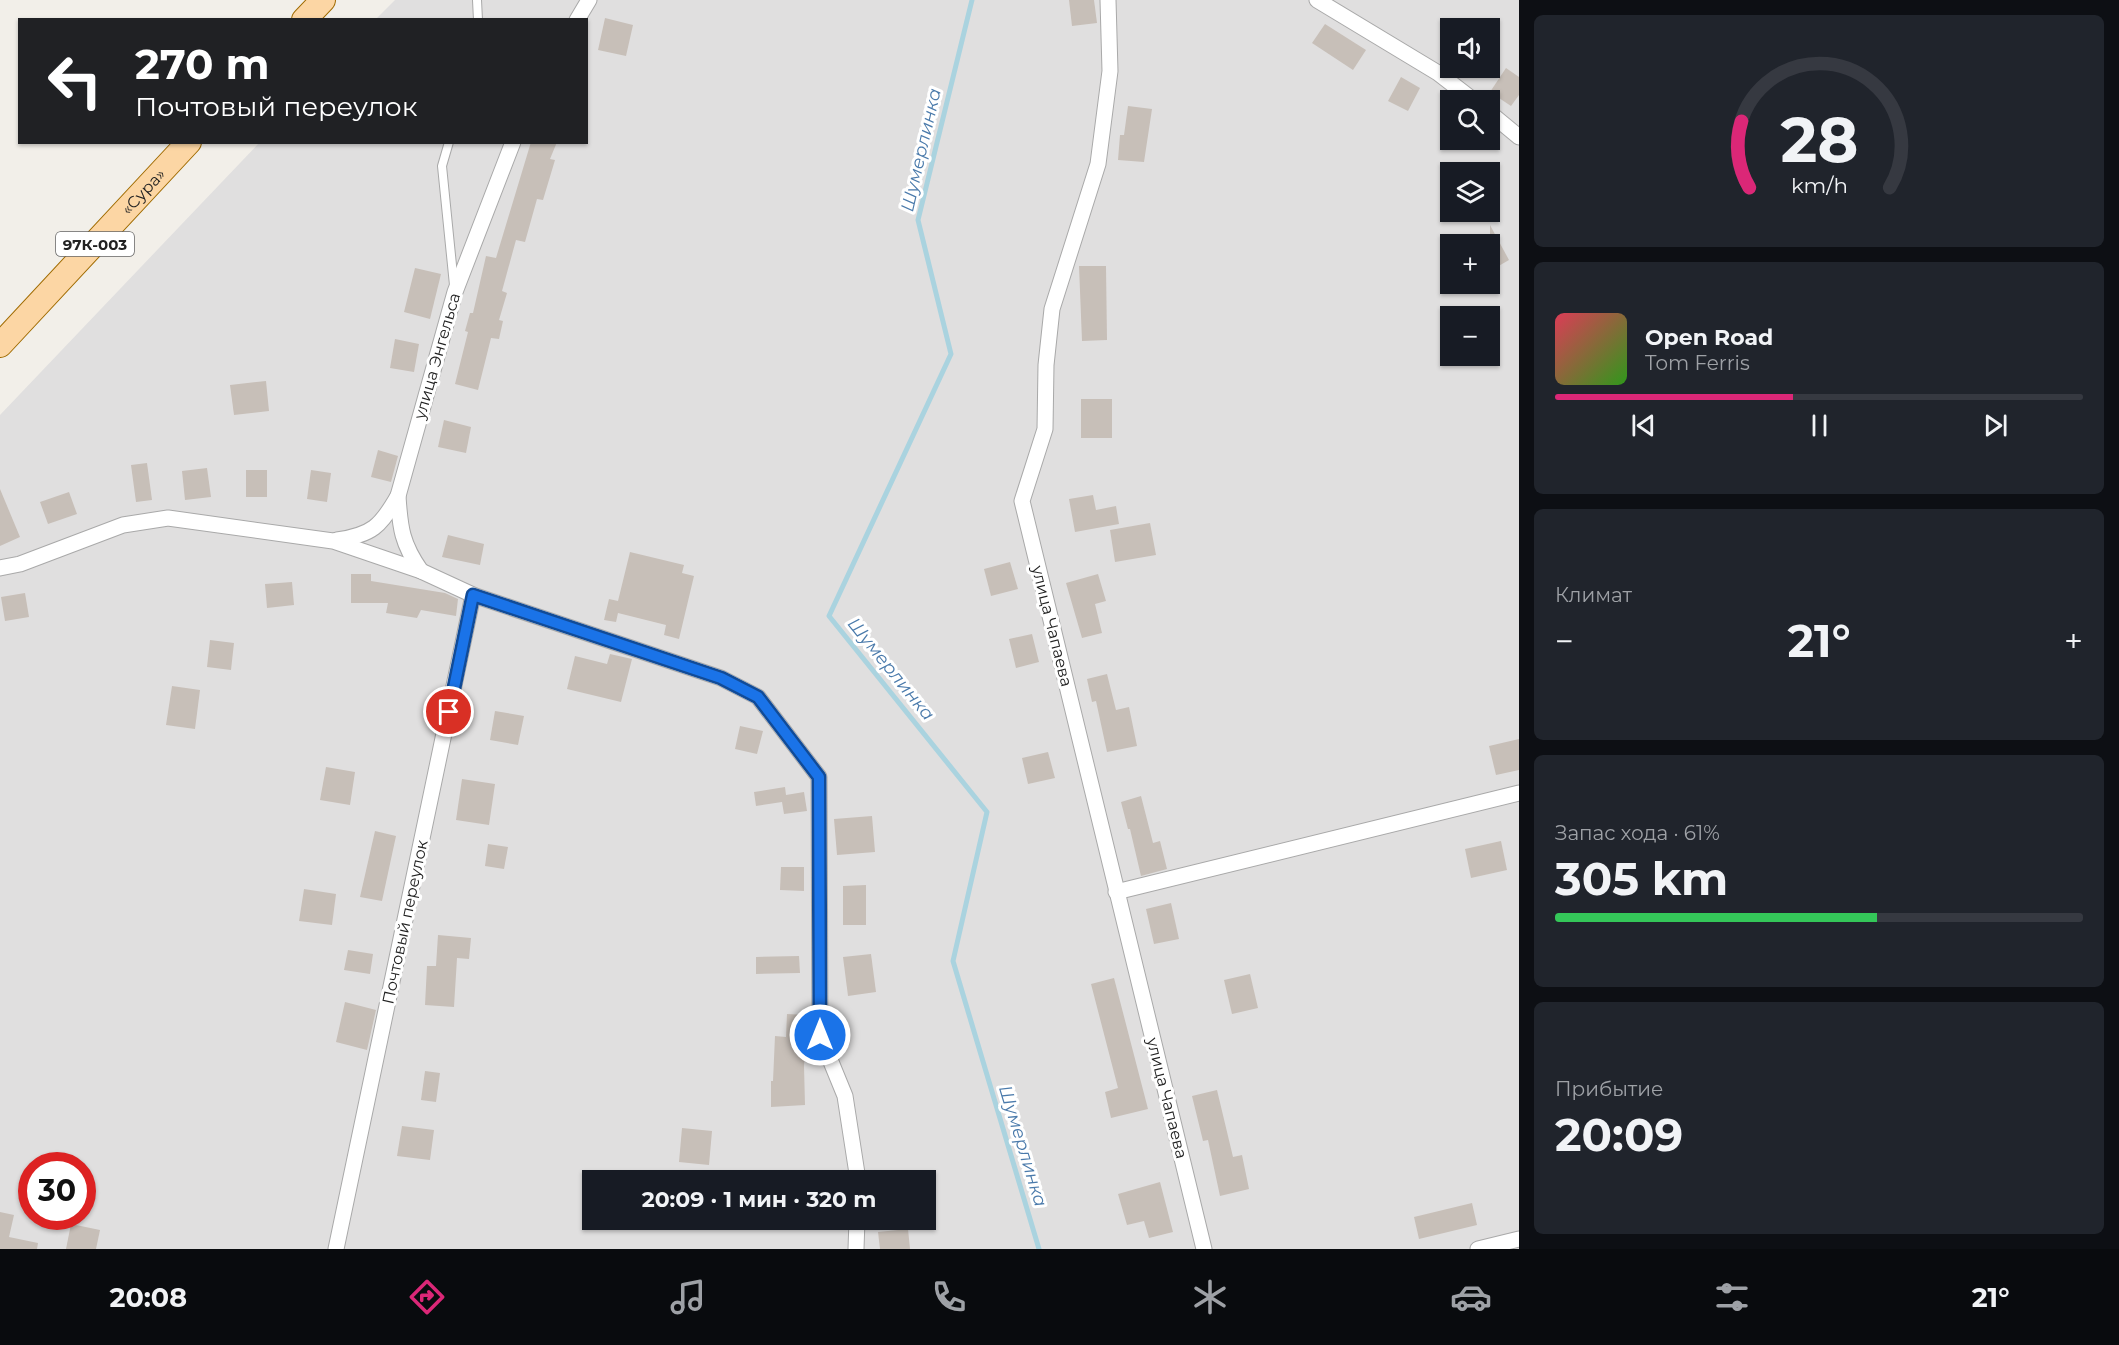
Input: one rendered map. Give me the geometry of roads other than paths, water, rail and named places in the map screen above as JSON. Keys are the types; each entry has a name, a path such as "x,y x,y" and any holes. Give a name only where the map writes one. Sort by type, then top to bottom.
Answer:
{"main road":[{"path":"306,18 322,0"},
{"name":"«Сура»","path":"0,345 187,144"}],"street":[{"path":"578,18 589,0"},
{"name":"улица Чапаева","path":"1107,0 1110,71 1098,164 1052,309 1046,365 1045,429 1022,501 1204,1249"},
{"path":"1317,0 1438,73 1460,90"},
{"path":"1500,121 1519,137"},
{"name":"улица Энгельса","path":"421,571 405,549 400,527 398,496 455,292 512,144"},
{"path":"333,541 370,532 385,519 398,496"},
{"path":"0,568 20,564 123,525 168,518 333,541 421,571 473,595 721,678 758,697 819,777 820,1035 845,1096 856,1170"},
{"name":"Почтовый переулок","path":"336,1249 473,595"},
{"path":"1116,892 1519,793"},
{"path":"856,1249 857,1230"},
{"path":"1478,1249 1519,1239"}],"lane":[{"path":"477,0 478,18"},
{"path":"448,144 442,166 455,292"}],"waterway":[{"name":"Шумерлинка","path":"972,0 918,220 951,354 829,616 987,812 953,961 1039,1249"}]}
